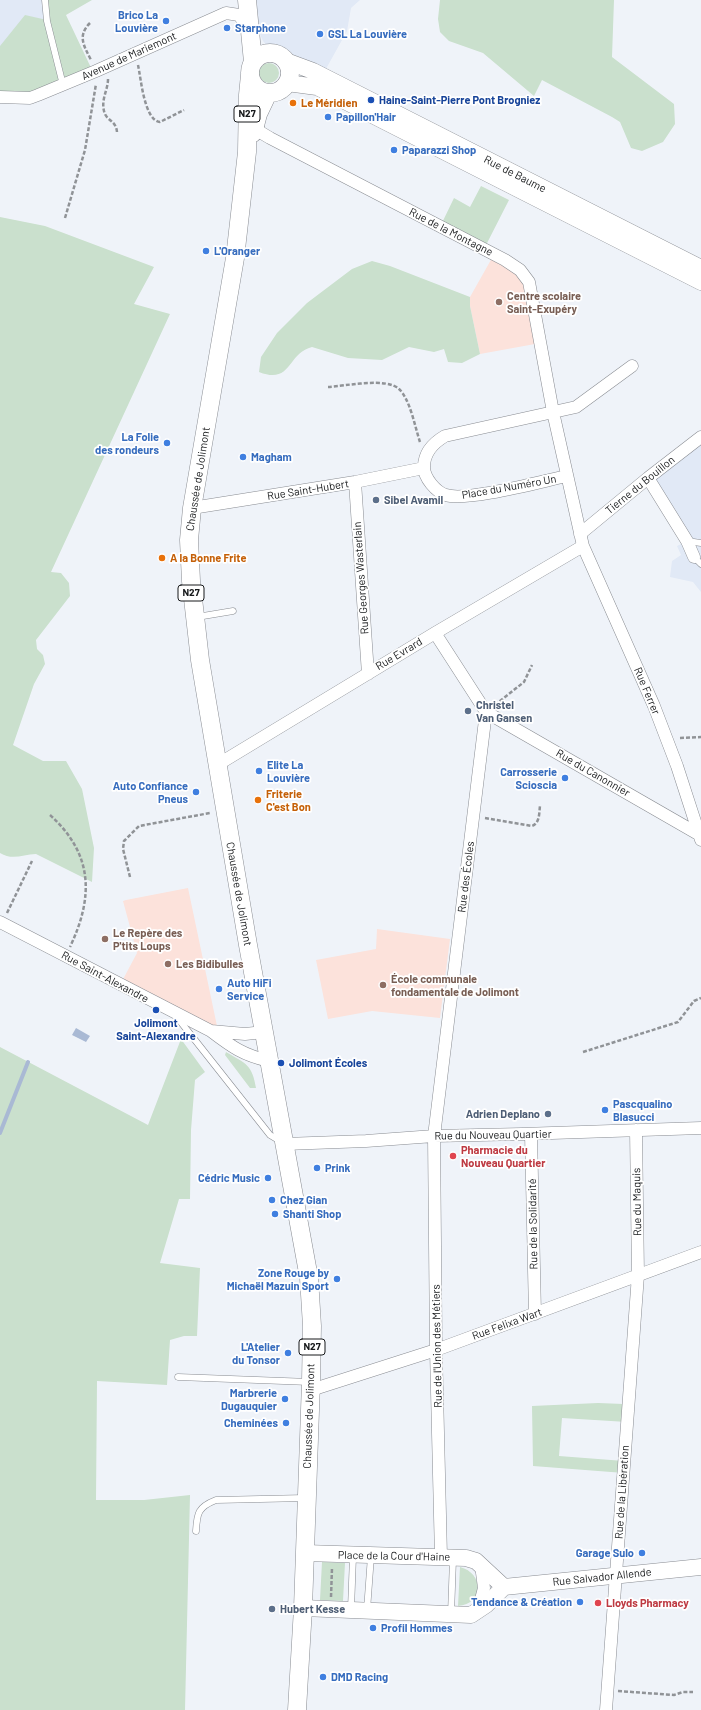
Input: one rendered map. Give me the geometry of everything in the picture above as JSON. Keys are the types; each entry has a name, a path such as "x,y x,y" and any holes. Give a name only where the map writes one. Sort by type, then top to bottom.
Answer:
{"main road":[{"name":"N27","path":"244,1 250,30 251,80 258,89 268,93 282,88 287,83"},
{"path":"244,1 263,41 279,57 290,72 287,83"},
{"path":"251,68 262,54 279,57"},
{"name":"Rue de Baume","path":"279,57 313,71 701,268"},
{"name":"Chaussée de Jolimont","path":"251,68 248,95 247,152 235,258 192,508 189,540 194,617 217,765 269,1062 309,1278 312,1326 311,1386 303,1608 297,1710"},
{"name":"Rue de Baume","path":"287,83 317,87 701,282"},
{"name":"Chaussée de Jolimont","path":"247,152 255,123 268,93"},
{"name":"Place de la Cour d'Haine","path":"305,1553 353,1556 466,1558 476,1561 504,1587"},
{"name":"Rue Salvador Allende","path":"504,1587 701,1567"},
{"path":"303,1608 471,1615 486,1605 504,1587"}],"street":[{"path":"226,13 238,3 244,1"},
{"name":"Avenue de Mariemont","path":"0,97 30,98 100,69 135,52 226,13"},
{"path":"226,13 236,13 239,15 250,30"},
{"name":"Rue de la Montagne","path":"255,123 260,132 270,138 494,254 520,270 529,282 531,288 553,412"},
{"path":"424,468 427,452 432,445 445,436 576,407 632,366"},
{"name":"Place du Numéro Un","path":"553,412 581,540"},
{"name":"Tierne du Bouillon","path":"581,540 648,478 701,437"},
{"name":"Place du Numéro Un","path":"424,468 427,477 438,490 446,495 465,497 567,476"},
{"name":"Rue Saint-Hubert","path":"192,508 355,482 424,468"},
{"path":"648,478 698,560"},
{"name":"Rue Georges Wasterlain","path":"355,482 368,674"},
{"name":"Rue Evrard","path":"217,765 435,633 581,540"},
{"name":"Rue Ferrer","path":"581,540 654,706 701,837"},
{"path":"435,633 486,712"},
{"name":"Rue des Écoles","path":"434,1136 486,712"},
{"name":"Rue du Canonnier","path":"486,712 701,837"},
{"name":"Rue Saint-Alexandre","path":"1,923 211,1031 231,1047 250,1057 269,1062"},
{"name":"Rue Saint-Alexandre","path":"211,1031 245,1034 264,1032"},
{"name":"Rue du Nouveau Quartier","path":"285,1144 366,1141 434,1136 701,1128"},
{"name":"Rue du Maquis","path":"636,1130 638,1275"},
{"name":"Rue de la Solidarité","path":"531,1134 534,1314"},
{"name":"Rue de l'Union des Métiers","path":"434,1136 436,1350 447,1557"},
{"name":"Rue Felixa Wart","path":"311,1386 436,1350 701,1252"},
{"name":"Rue de la Libération","path":"606,1710 638,1275"},
{"path":"478,1611 484,1588 481,1565"}],"lane":[{"path":"44,0 47,20 63,85"},
{"path":"687,541 701,543"},
{"path":"194,617 233,611"},
{"path":"174,1013 270,1135 285,1144"},
{"path":"178,1377 311,1386"},
{"path":"196,1531 196,1516 200,1509 206,1504 216,1500 306,1498"},
{"path":"351,1609 353,1556"},
{"path":"367,1610 371,1556"},
{"path":"447,1557 451,1615"}],"path":[{"path":"90,23 84,30 82,43 108,79 103,101 104,111 105,116 114,123 117,132"},
{"path":"135,52 147,109 150,116 156,122 160,122 184,110"},
{"path":"65,218 85,150 100,69"},
{"path":"328,387 381,382 400,390 406,400 420,442 427,452"},
{"path":"486,712 524,682 532,665"},
{"path":"666,738 701,737"},
{"path":"474,816 532,826 538,822 540,806"},
{"path":"130,877 123,845 124,841 136,827 225,811"},
{"path":"50,815 64,828 73,840 80,855 86,886 83,916 66,957"},
{"path":"1,923 32,861"},
{"path":"583,1052 678,1022 694,1001 701,998"},
{"path":"330,1609 333,1555"},
{"path":"608,1690 674,1695 683,1692 693,1692"}],"shaded area":[{"path":"0,0 45,0 47,21 0,46"},
{"path":"247,0 360,0 351,8 347,31 322,76 286,61 279,55 273,53 263,41"},
{"name":"Centre scolaire Saint-Exupéry","path":"492,258 517,273 522,280 527,292 535,344 480,354 470,306 470,297"},
{"path":"701,437 701,592 693,582 670,577 672,561 681,555 677,546 687,541 648,478"},
{"name":"Les Bidibulles","path":"188,888 217,1026 211,1031 120,985 137,953 123,901"},
{"name":"École communale fondamentale de Jolimont","path":"377,929 450,939 440,1018 372,1011 328,1019 316,960 376,949"}],"green space":[{"path":"45,0 92,0 66,15 93,72 38,95 0,97 0,46 25,15 47,20"},
{"path":"440,0 614,0 612,57 674,104 675,124 663,142 642,151 631,148 620,122 612,117 542,80 534,96 483,53 449,41 440,32 438,19"},
{"path":"269,63 276,66 279,73 276,80 269,83 262,80 259,73 262,66"},
{"path":"481,186 509,200 484,249 440,227 454,198 470,207"},
{"path":"0,217 45,226 154,267 134,304 170,314 51,572 61,573 69,583 70,596 36,640 37,649 43,655 45,664 34,684 13,745 43,761 66,761 82,789 94,848 92,882 36,854 9,857 0,853"},
{"path":"372,261 390,266 470,297 470,306 480,354 462,363 448,362 444,349 434,352 409,347 382,360 348,358 312,347 304,350 284,371 278,374 270,375 259,372 261,357 277,333 307,303 352,269"},
{"path":"181,1039 205,1072 195,1080 191,1130 190,1199 179,1199 160,1263 200,1268 197,1336 184,1336 170,1340 167,1385 97,1381 96,1500 144,1500 190,1495 185,1710 0,1710 0,1047 148,1125"},
{"path":"226,1052 239,1059 250,1069 256,1088 250,1088 225,1055"},
{"path":"598,1403 624,1404 627,1422 562,1418 559,1456 624,1461 624,1473 533,1466 532,1406"},
{"path":"322,1562 345,1563 343,1601 320,1600"},
{"path":"460,1567 468,1570 473,1575 477,1581 478,1588 473,1600 467,1604 458,1606"}],"water":[{"path":"76,1028 90,1036 86,1042 72,1035"}],"waterway":[{"path":"0,1133 28,1062"}],"place":[{"name":"Brico La Louvière","path":"166,21"},
{"name":"Starphone","path":"227,28"},
{"name":"GSL La Louvière","path":"320,34"},
{"name":"Haine-Saint-Pierre Pont Brogniez","path":"371,100"},
{"name":"Le Méridien","path":"293,103"},
{"name":"Papillon'Hair","path":"328,117"},
{"name":"Paparazzi Shop","path":"394,150"},
{"name":"L'Oranger","path":"206,251"},
{"name":"Centre scolaire Saint-Exupéry","path":"499,302"},
{"name":"La Folie des rondeurs","path":"167,443"},
{"name":"Magham","path":"243,457"},
{"name":"Sibel Avamil","path":"376,500"},
{"name":"A la Bonne Frite","path":"162,558"},
{"name":"Christel Van Gansen","path":"468,711"},
{"name":"Elite La Louvière","path":"259,771"},
{"name":"Carrosserie Scioscia","path":"565,778"},
{"name":"Auto Confiance Pneus","path":"196,792"},
{"name":"Friterie C'est Bon","path":"258,800"},
{"name":"Le Repère des P'tits Loups","path":"105,939"},
{"name":"Les Bidibulles","path":"168,964"},
{"name":"École communale fondamentale de Jolimont","path":"383,985"},
{"name":"Auto HiFi Service","path":"219,989"},
{"name":"Jolimont Saint-Alexandre","path":"156,1010"},
{"name":"Jolimont Écoles","path":"281,1063"},
{"name":"Pascqualino Blasucci","path":"605,1110"},
{"name":"Adrien Deplano","path":"548,1114"},
{"name":"Pharmacie du Nouveau Quartier","path":"453,1156"},
{"name":"Prink","path":"317,1168"},
{"name":"Cédric Music","path":"268,1178"},
{"name":"Chez Gian","path":"272,1200"},
{"name":"Shanti Shop","path":"275,1214"},
{"name":"Zone Rouge by Michaël Mazuin Sport","path":"337,1279"},
{"name":"L'Atelier du Tonsor","path":"288,1353"},
{"name":"Marbrerie Dugauquier","path":"285,1399"},
{"name":"Cheminées","path":"286,1423"},
{"name":"Garage Sulo","path":"642,1553"},
{"name":"Tendance & Création","path":"580,1602"},
{"name":"Lloyds Pharmacy","path":"598,1603"},
{"name":"Hubert Kesse","path":"272,1609"},
{"name":"Profil Hommes","path":"373,1628"},
{"name":"DMD Racing","path":"323,1677"}]}
